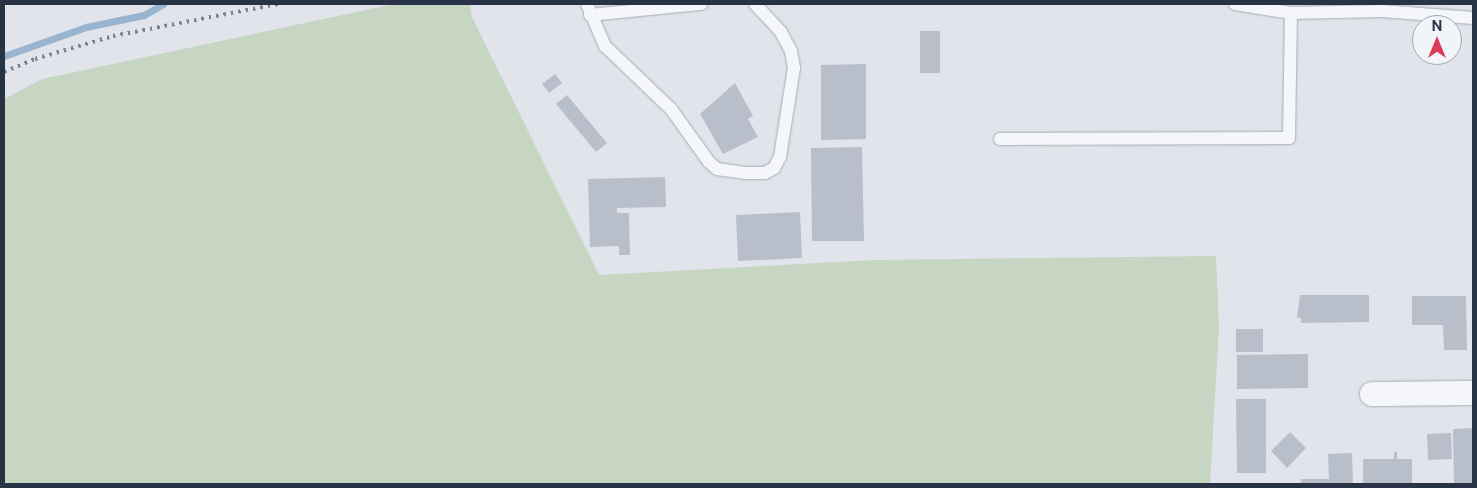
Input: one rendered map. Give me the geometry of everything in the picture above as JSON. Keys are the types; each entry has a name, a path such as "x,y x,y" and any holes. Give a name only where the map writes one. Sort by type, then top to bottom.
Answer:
{"street":[{"path":"1372,394 1473,393"}],"lane":[{"path":"701,4 588,10 605,46 671,109 709,162 727,172 765,173 774,168 780,157 794,68 791,51 781,32 755,4"},
{"path":"1235,4 1291,13 1382,11 1473,18"},
{"path":"1000,139 1289,138 1291,13"}],"green space":[{"path":"394,4 470,4 472,17 599,275 874,260 1216,256 1219,328 1210,484 4,484 4,99 42,79"}],"building":[{"path":"920,31 940,31 940,73 920,73"},
{"path":"866,64 866,139 821,140 821,65"},
{"path":"555,74 562,83 549,93 542,84"},
{"path":"735,83 753,116 748,119 758,137 723,154 700,114"},
{"path":"567,95 607,143 596,152 556,104"},
{"path":"862,147 864,241 812,241 811,148"},
{"path":"665,177 666,207 617,208 617,213 629,213 630,255 619,255 619,246 590,247 588,179"},
{"path":"800,212 802,258 738,261 736,215"},
{"path":"1300,295 1369,295 1369,322 1301,323 1301,318 1297,318"},
{"path":"1412,296 1466,296 1467,350 1444,350 1443,325 1412,325"},
{"path":"1236,329 1263,329 1263,352 1236,352"},
{"path":"1308,354 1308,388 1237,389 1237,355"},
{"path":"1236,399 1266,399 1266,473 1237,473"},
{"path":"1473,428 1473,484 1454,484 1453,429"},
{"path":"1290,432 1306,448 1287,468 1271,451"},
{"path":"1451,433 1452,459 1428,460 1427,434"},
{"path":"1394,452 1397,452 1397,459 1412,459 1412,484 1363,484 1363,459 1394,459"},
{"path":"1352,453 1353,484 1301,484 1301,479 1329,479 1328,454"}],"waterway":[{"path":"4,56 86,27 144,15 163,4"}],"railway":[{"path":"4,72 35,59 113,36 278,4"}]}
